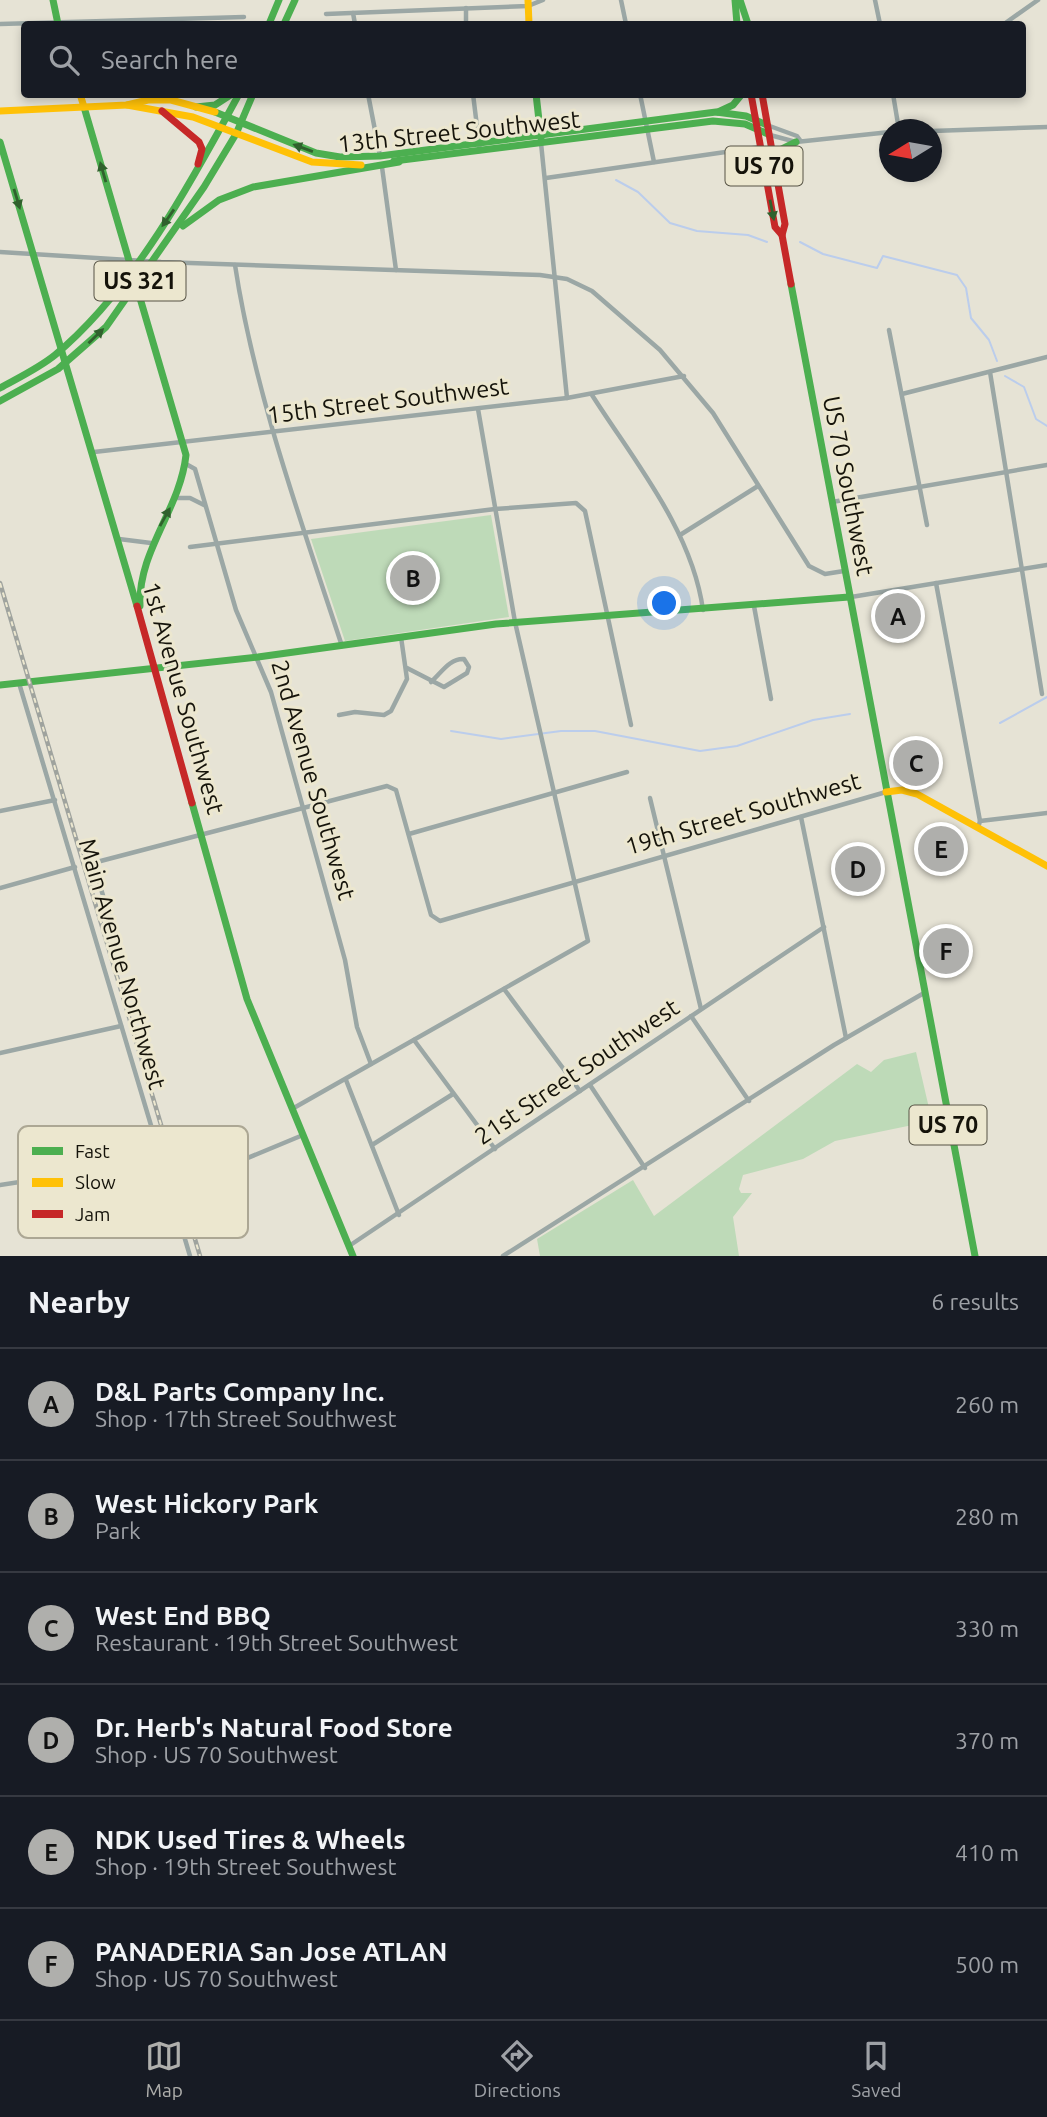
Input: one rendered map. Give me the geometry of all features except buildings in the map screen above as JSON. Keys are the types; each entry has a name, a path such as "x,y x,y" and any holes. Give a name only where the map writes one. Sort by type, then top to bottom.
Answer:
{"main road":[{"path":"53,0 58,21"},
{"path":"270,21 279,0"},
{"path":"285,21 295,0"},
{"path":"737,21 738,0"},
{"path":"738,0 747,21"},
{"path":"528,3 529,21"},
{"name":"2nd Avenue Southwest","path":"81,98 184,442 186,464 176,498 151,543 139,578 144,628"},
{"path":"196,107 215,105 226,98"},
{"name":"US 321","path":"0,388 53,357 98,316 188,188 237,98"},
{"name":"US 321","path":"0,401 48,375 83,348 118,312 171,237 236,134 251,98"},
{"path":"536,98 541,139"},
{"path":"716,113 733,105 739,98"},
{"name":"US 70 Southwest","path":"752,98 775,226 782,234"},
{"name":"US 70 Southwest","path":"763,98 785,225 782,234 924,993"},
{"name":"13th Street Southwest","path":"0,111 127,105 146,100 196,107 326,155 380,156 480,147 716,113 739,114 756,120 767,130"},
{"name":"13th Street Southwest","path":"127,105 193,117 300,158 329,165 399,162 480,147"},
{"path":"162,111 194,136 202,149 188,188"},
{"name":"13th Street Southwest","path":"646,125 722,121 767,130"},
{"path":"773,162 778,152 798,141"},
{"name":"1st Avenue Southwest","path":"0,142 94,452 247,999 353,1256"},
{"path":"171,237 202,210 253,187 399,162"},
{"path":"0,685 258,657 515,622 704,610 849,597"},
{"name":"19th Street Southwest","path":"886,792 902,790 917,794 979,824 1047,866"},
{"name":"US 70","path":"924,993 975,1256"}],"street":[{"path":"326,14 466,8 543,0"},
{"path":"621,0 625,21"},
{"path":"876,0 880,21"},
{"path":"1008,21 1038,0"},
{"path":"466,8 466,21"},
{"path":"354,13 355,21"},
{"path":"120,21 244,17"},
{"path":"0,24 21,24"},
{"path":"369,98 380,156"},
{"path":"474,98 480,147"},
{"path":"641,98 654,162"},
{"path":"894,98 897,119"},
{"path":"942,131 1047,127"},
{"name":"13th Street Southwest","path":"767,130 798,141 879,133"},
{"name":"13th Street Southwest","path":"767,130 797,136 798,141"},
{"path":"541,139 567,398"},
{"path":"546,178 760,146"},
{"path":"382,167 396,270"},
{"path":"0,252 130,261 556,276 576,282 607,302 684,376 713,413 809,566 825,574 845,571"},
{"path":"235,265 239,295 276,432 342,646"},
{"path":"889,330 927,525"},
{"path":"902,394 1047,357"},
{"path":"990,372 1042,694"},
{"name":"15th Street Southwest","path":"94,452 592,395 684,376"},
{"path":"592,395 680,535 704,610"},
{"path":"292,1109 588,941 515,622 478,409"},
{"name":"2nd Avenue Southwest","path":"186,464 195,470 240,621 248,642 258,657 303,806 345,960 359,1035 371,1065"},
{"path":"832,502 1047,465"},
{"path":"680,535 758,486"},
{"path":"176,498 196,499 207,510"},
{"path":"190,547 545,503 579,504 585,511 631,726"},
{"path":"119,539 151,543"},
{"path":"849,597 1047,565"},
{"path":"936,583 979,824 1047,813"},
{"path":"754,606 771,699"},
{"path":"339,715 388,714 405,684 406,668 401,637"},
{"path":"406,668 431,682 448,686 467,673 469,667 464,659 459,659 441,670 431,682"},
{"name":"Main Avenue Northwest","path":"19,683 152,1126"},
{"path":"109,915 93,863 303,806 393,787 409,834 627,772"},
{"name":"19th Street Southwest","path":"409,834 431,915 438,920 886,792"},
{"path":"650,799 701,1009"},
{"path":"0,811 55,800"},
{"path":"801,817 846,1038"},
{"path":"0,888 75,867"},
{"name":"21st Street Southwest","path":"349,1246 824,927"},
{"path":"504,989 580,1091"},
{"path":"503,1256 846,1038 924,993"},
{"path":"691,1016 749,1101"},
{"path":"0,1053 121,1026"},
{"path":"414,1040 495,1149"},
{"path":"346,1080 399,1214"},
{"path":"590,1084 645,1168"},
{"path":"372,1144 453,1094"},
{"path":"248,1156 303,1135"},
{"path":"0,1185 18,1182"},
{"name":"Main Avenue Northwest","path":"185,1238 190,1256"}],"green space":[{"path":"491,515 509,617 345,641 311,539"},
{"path":"916,1052 932,1121 835,1141 803,1159 743,1175 739,1189 741,1193 752,1193 733,1217 739,1256 540,1256 537,1239 633,1180 654,1216 857,1064 871,1072 884,1060"}],"waterway":[{"path":"616,180 638,192 670,223 697,231 748,235 767,242"},
{"path":"800,242 823,254 877,268 883,256 957,275 966,288 971,318 989,340 997,361"},
{"path":"1005,376 1024,387 1036,419 1047,426"},
{"path":"1000,723 1047,697"},
{"path":"451,731 501,739 561,731 595,731 700,751 737,746 813,720 850,714"}],"railway":[{"path":"0,583 161,1126"},
{"path":"195,1238 200,1256"}],"traffic: fast":[{"path":"53,0 57,21"},
{"path":"270,21 279,0"},
{"path":"285,21 295,0"},
{"path":"735,0 737,21"},
{"path":"740,0 747,21"},
{"path":"196,107 215,105 226,98"},
{"path":"0,388 55,355 110,299 158,234 237,98"},
{"path":"0,401 58,369 106,327 204,187 236,134 251,98"},
{"path":"536,98 541,138"},
{"path":"718,112 733,105 739,98"},
{"path":"84,107 186,455 176,494 146,567 140,606"},
{"path":"215,112 316,153 340,157 380,156 716,112 746,116 767,125"},
{"path":"394,161 713,121 745,124 768,134"},
{"path":"0,142 137,606"},
{"path":"774,161 780,150 796,142"},
{"path":"183,226 219,200 253,187 399,162"},
{"path":"791,284 975,1256"},
{"path":"0,685 258,657 496,624 849,597"},
{"path":"192,803 247,999 353,1256"}],"traffic: slow":[{"path":"528,0 529,21"},
{"path":"81,98 84,107"},
{"path":"0,111 127,105 148,100 171,100 215,112"},
{"path":"127,105 193,117 312,162 361,165"},
{"path":"886,792 902,790 917,794 1047,866"}],"traffic: jam":[{"path":"752,98 775,227 782,235 791,284"},
{"path":"763,98 785,224 782,235"},
{"path":"162,111 199,142 202,149 198,164"},
{"path":"137,606 192,803"}],"place":[{"name":"West Hickory Park","path":"413,578"},
{"name":"D&L Parts Company Inc.","path":"898,616"},
{"name":"West End BBQ","path":"916,763"},
{"name":"NDK Used Tires & Wheels","path":"941,849"},
{"name":"Dr. Herb's Natural Food Store","path":"858,869"},
{"name":"PANADERIA San Jose ATLAN","path":"946,951"}]}
